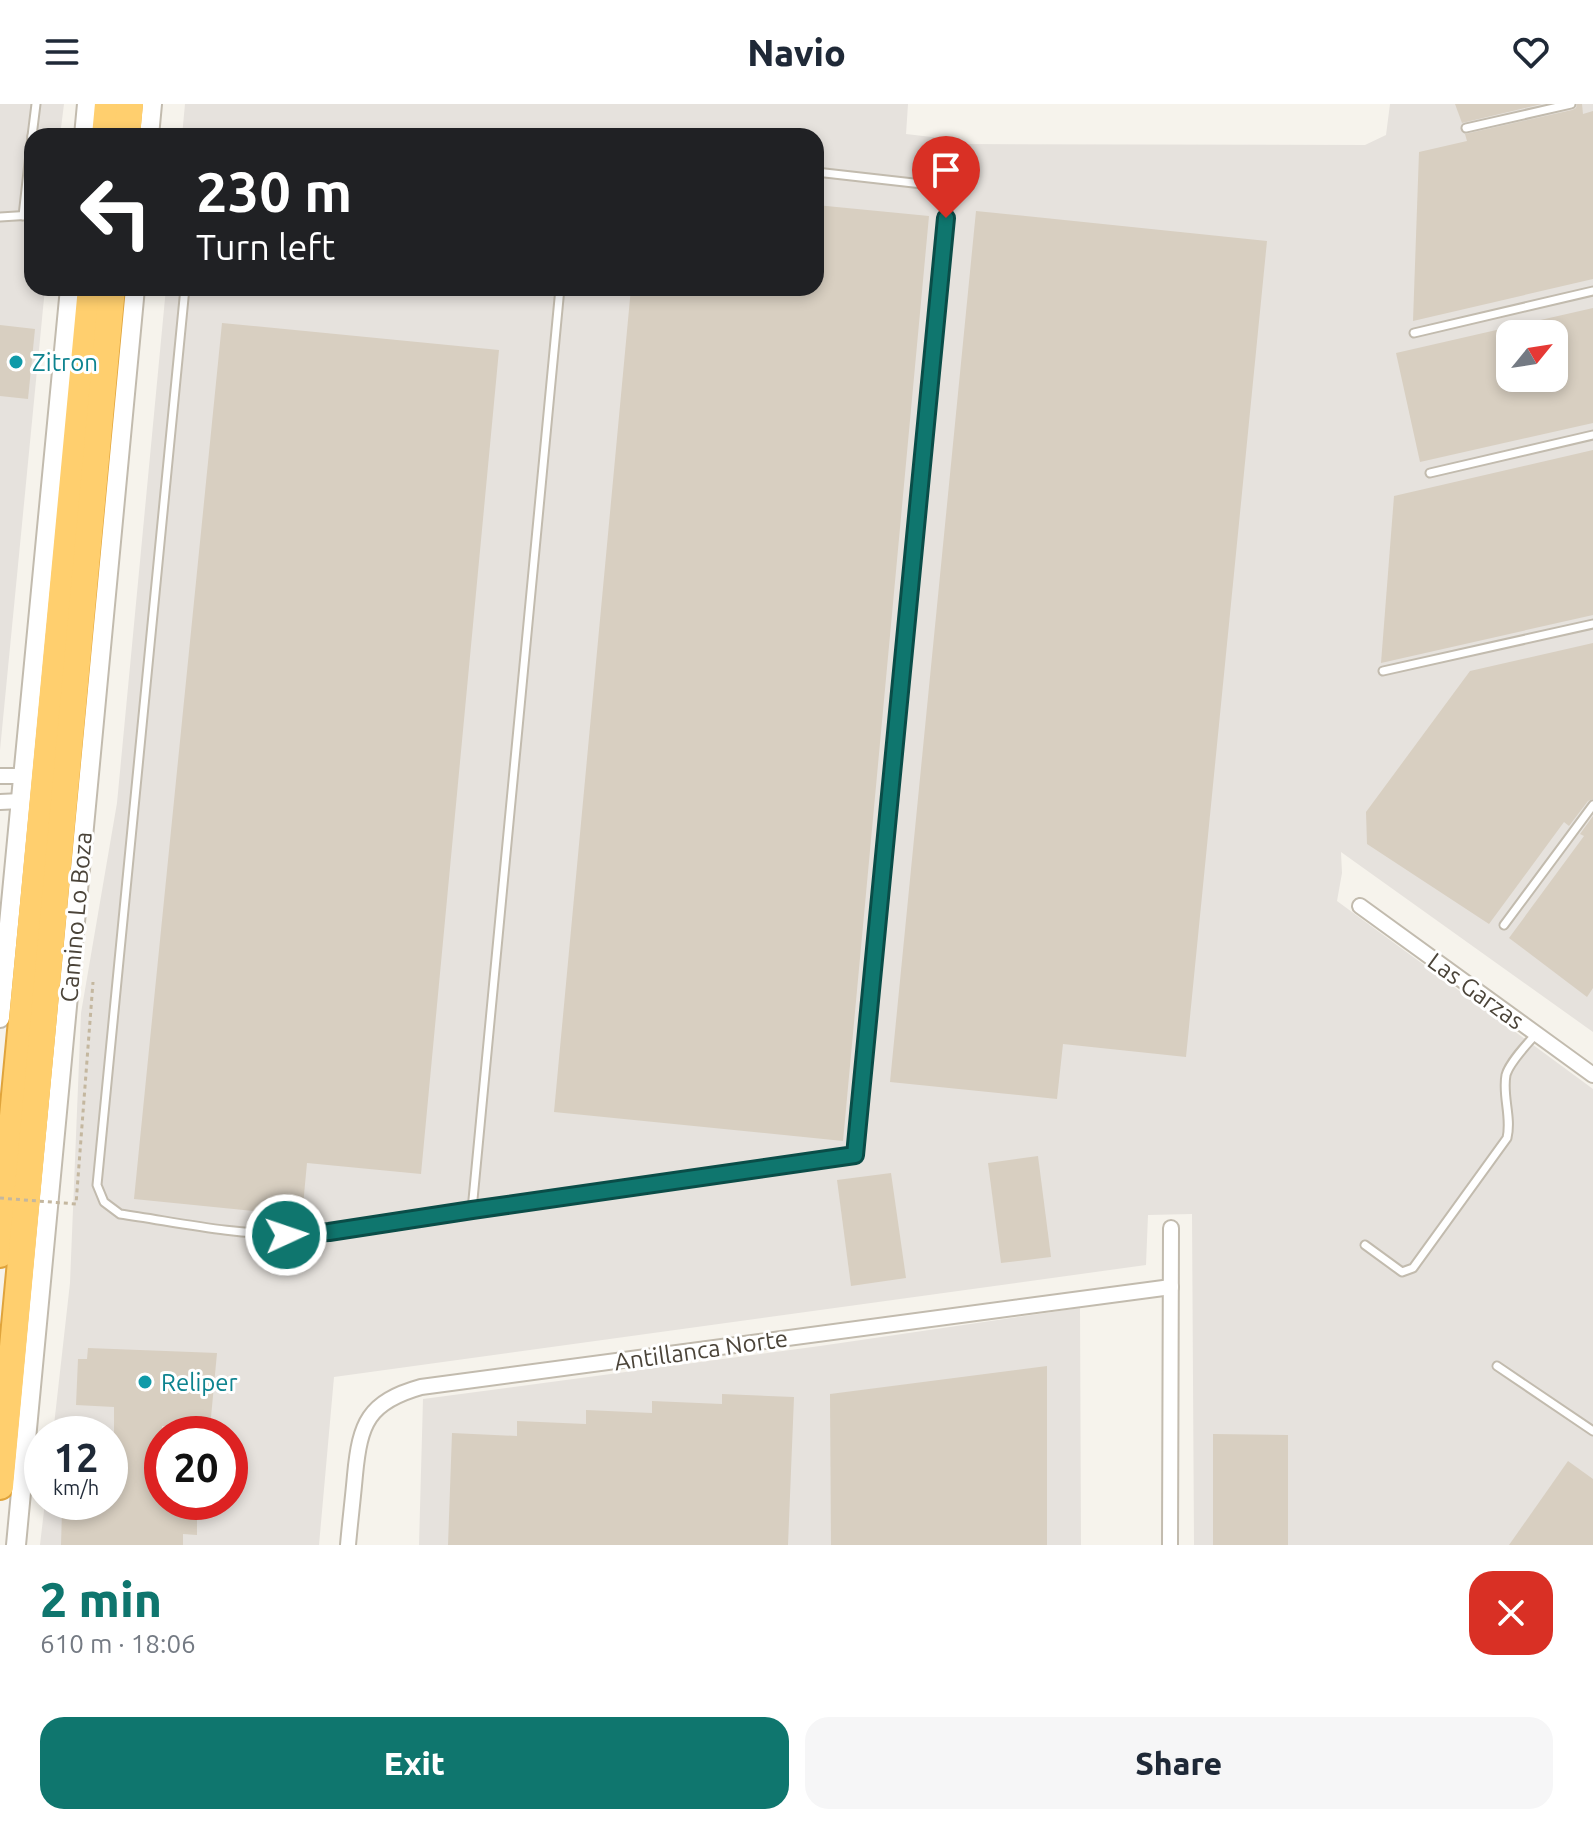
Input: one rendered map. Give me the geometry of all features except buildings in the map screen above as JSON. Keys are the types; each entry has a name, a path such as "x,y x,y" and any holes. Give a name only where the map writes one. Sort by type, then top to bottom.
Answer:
{"highway":[{"path":"106,128 108,104"},
{"path":"128,128 130,104"},
{"path":"0,1254 90,296"},
{"path":"0,1486 111,296"}],"street":[{"path":"85,128 87,104"},
{"path":"150,128 152,104"},
{"path":"0,1018 69,296"},
{"name":"Camino Lo Boza","path":"16,1545 134,296"},
{"path":"0,776 23,776"},
{"path":"0,802 21,801"},
{"name":"Las Garzas","path":"1360,906 1593,1075"},
{"path":"1170,1545 1171,1228"},
{"name":"Antillanca Norte","path":"348,1545 357,1447 363,1428 381,1405 407,1391 1171,1287"}],"lane":[{"path":"33,128 36,104"},
{"path":"1466,128 1571,104"},
{"path":"184,296 96,1176 99,1194 108,1207 120,1214 286,1235 329,1232 855,1155 949,187 824,173"},
{"path":"0,217 24,216"},
{"path":"1414,333 1593,291"},
{"path":"472,1210 559,296"},
{"path":"1430,473 1593,435"},
{"path":"1383,671 1593,624"},
{"path":"1504,925 1593,805"},
{"path":"1365,1245 1402,1272 1413,1268 1507,1138 1506,1072 1536,1034"},
{"path":"1497,1366 1593,1431"}],"path":[{"path":"0,1198 76,1204 93,982"}],"shaded area":[{"path":"0,104 64,104 61,128 24,128 24,296 44,296 0,750"},
{"path":"185,104 908,104 906,134 949,139 959,144 1365,145 1386,135 1390,104 1593,104 1593,1032 1341,852 1342,873 1337,901 1593,1089 1593,1545 1194,1545 1192,1214 1148,1215 1146,1265 334,1377 319,1545 40,1545 43,1520 128,1520 128,1416 55,1416 70,1283 81,1013 117,803 165,296 824,296 824,128 183,128"},
{"path":"1080,1308 1081,1545 419,1545 423,1399"}],"place":[{"name":"Zitron","path":"16,362"},
{"name":"Reliper","path":"145,1382"}],"route":[{"path":"286,1235 329,1232 855,1155 946,218"}]}
